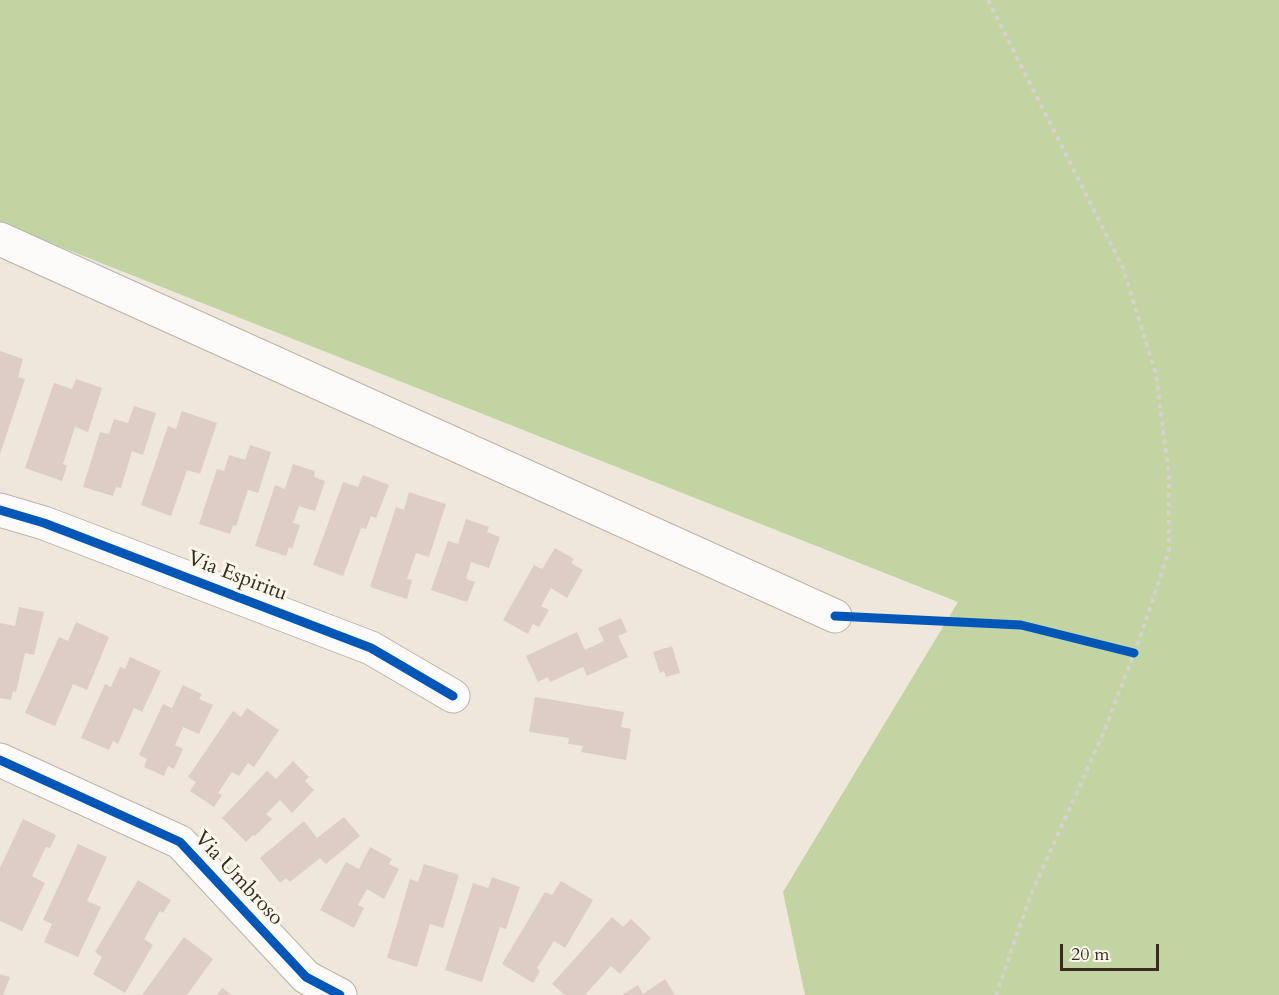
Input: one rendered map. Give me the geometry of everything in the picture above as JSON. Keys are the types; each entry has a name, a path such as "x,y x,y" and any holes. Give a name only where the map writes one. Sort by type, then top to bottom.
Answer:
{"street":[{"path":"0,239 835,616"},
{"name":"Via Espiritu","path":"0,510 44,523 371,648 453,696"},
{"name":"Via Umbroso","path":"0,760 180,842 306,977 340,995"}],"path":[{"path":"988,0 1123,268 1156,374 1169,477 1169,551 1104,732 1031,894 996,995"},
{"path":"1123,650 1134,653"}],"green space":[{"path":"0,0 1279,0 1279,995 805,995 783,892 958,602 0,223"}],"building":[{"path":"0,351 23,359 18,377 25,379 0,454"},
{"path":"76,379 102,388 88,432 75,427 63,464 67,466 62,481 25,468 54,383 72,389"},
{"path":"134,406 156,413 143,455 132,451 121,488 116,487 113,496 83,487 100,432 109,434 114,419 128,423"},
{"path":"182,411 217,423 200,474 187,470 171,516 141,505 168,426 176,429"},
{"path":"250,445 271,452 258,493 248,490 236,526 233,525 230,534 199,524 217,469 224,471 229,455 245,460"},
{"path":"293,464 315,471 314,477 325,481 315,511 299,506 293,523 300,525 292,549 289,547 286,556 255,546 275,485 285,489"},
{"path":"363,475 389,485 376,518 371,516 366,529 361,528 343,576 313,565 343,482 358,487"},
{"path":"409,492 446,504 429,557 416,553 407,579 412,580 407,599 370,587 396,507 404,510"},
{"path":"466,519 489,527 487,532 500,537 489,568 471,562 466,579 475,582 467,602 431,590 448,541 458,544"},
{"path":"555,548 574,559 571,563 583,570 567,598 551,588 541,606 549,610 539,627 533,624 528,634 503,620 534,565 542,569"},
{"path":"19,607 44,612 34,655 25,653 16,692 13,691 11,700 0,698 0,623 15,626"},
{"path":"621,618 627,632 618,636 628,657 587,676 583,667 550,682 548,677 538,682 526,656 577,632 585,650 604,641 598,628"},
{"path":"76,622 109,637 87,690 73,684 55,726 25,713 59,637 68,641"},
{"path":"672,646 680,673 666,677 664,671 660,673 653,652"},
{"path":"130,657 161,671 142,712 134,708 118,744 113,741 109,750 81,738 105,684 111,687 120,667 125,669"},
{"path":"183,685 202,694 199,699 213,705 199,734 183,727 175,745 183,749 174,769 168,766 164,776 144,767 147,759 139,755 163,704 172,708"},
{"path":"535,697 624,712 621,727 631,729 626,760 581,752 583,746 568,744 569,738 529,732"},
{"path":"247,708 279,730 254,767 248,763 239,776 232,772 218,793 222,795 214,807 190,791 196,782 188,777 233,711 241,717"},
{"path":"293,761 309,777 305,781 314,790 292,813 280,800 266,814 272,819 246,842 222,818 267,771 276,779"},
{"path":"344,817 360,836 326,864 320,858 290,882 286,878 280,883 260,858 304,821 317,838"},
{"path":"23,819 56,835 50,848 46,847 32,876 45,883 22,931 0,921 0,868"},
{"path":"78,844 107,857 87,901 101,907 78,957 44,942 52,924 43,920"},
{"path":"370,847 392,859 389,864 399,869 384,899 367,889 358,905 364,908 354,928 320,910 346,862 359,869"},
{"path":"424,864 459,875 443,928 430,924 417,967 387,958 410,879 418,882"},
{"path":"492,877 520,887 506,929 500,927 482,982 445,970 473,883 488,888"},
{"path":"138,880 171,900 163,913 160,911 144,939 153,945 125,993 93,974 102,957 95,952"},
{"path":"561,881 593,900 565,948 554,941 537,968 540,971 533,983 502,964 545,892 552,895"},
{"path":"612,917 623,927 631,919 651,938 620,974 611,966 585,995 565,995 552,984"},
{"path":"184,937 213,959 187,995 142,995"},
{"path":"0,974 10,977 3,995 0,995"},
{"path":"665,979 675,995 622,995 638,985 643,994"},
{"path":"222,988 232,995 217,995"}],"cycle path":[{"path":"0,510 44,523 371,648 453,696"},
{"path":"835,616 1021,625 1134,653"},
{"path":"0,760 180,842 306,977 340,995"}]}
